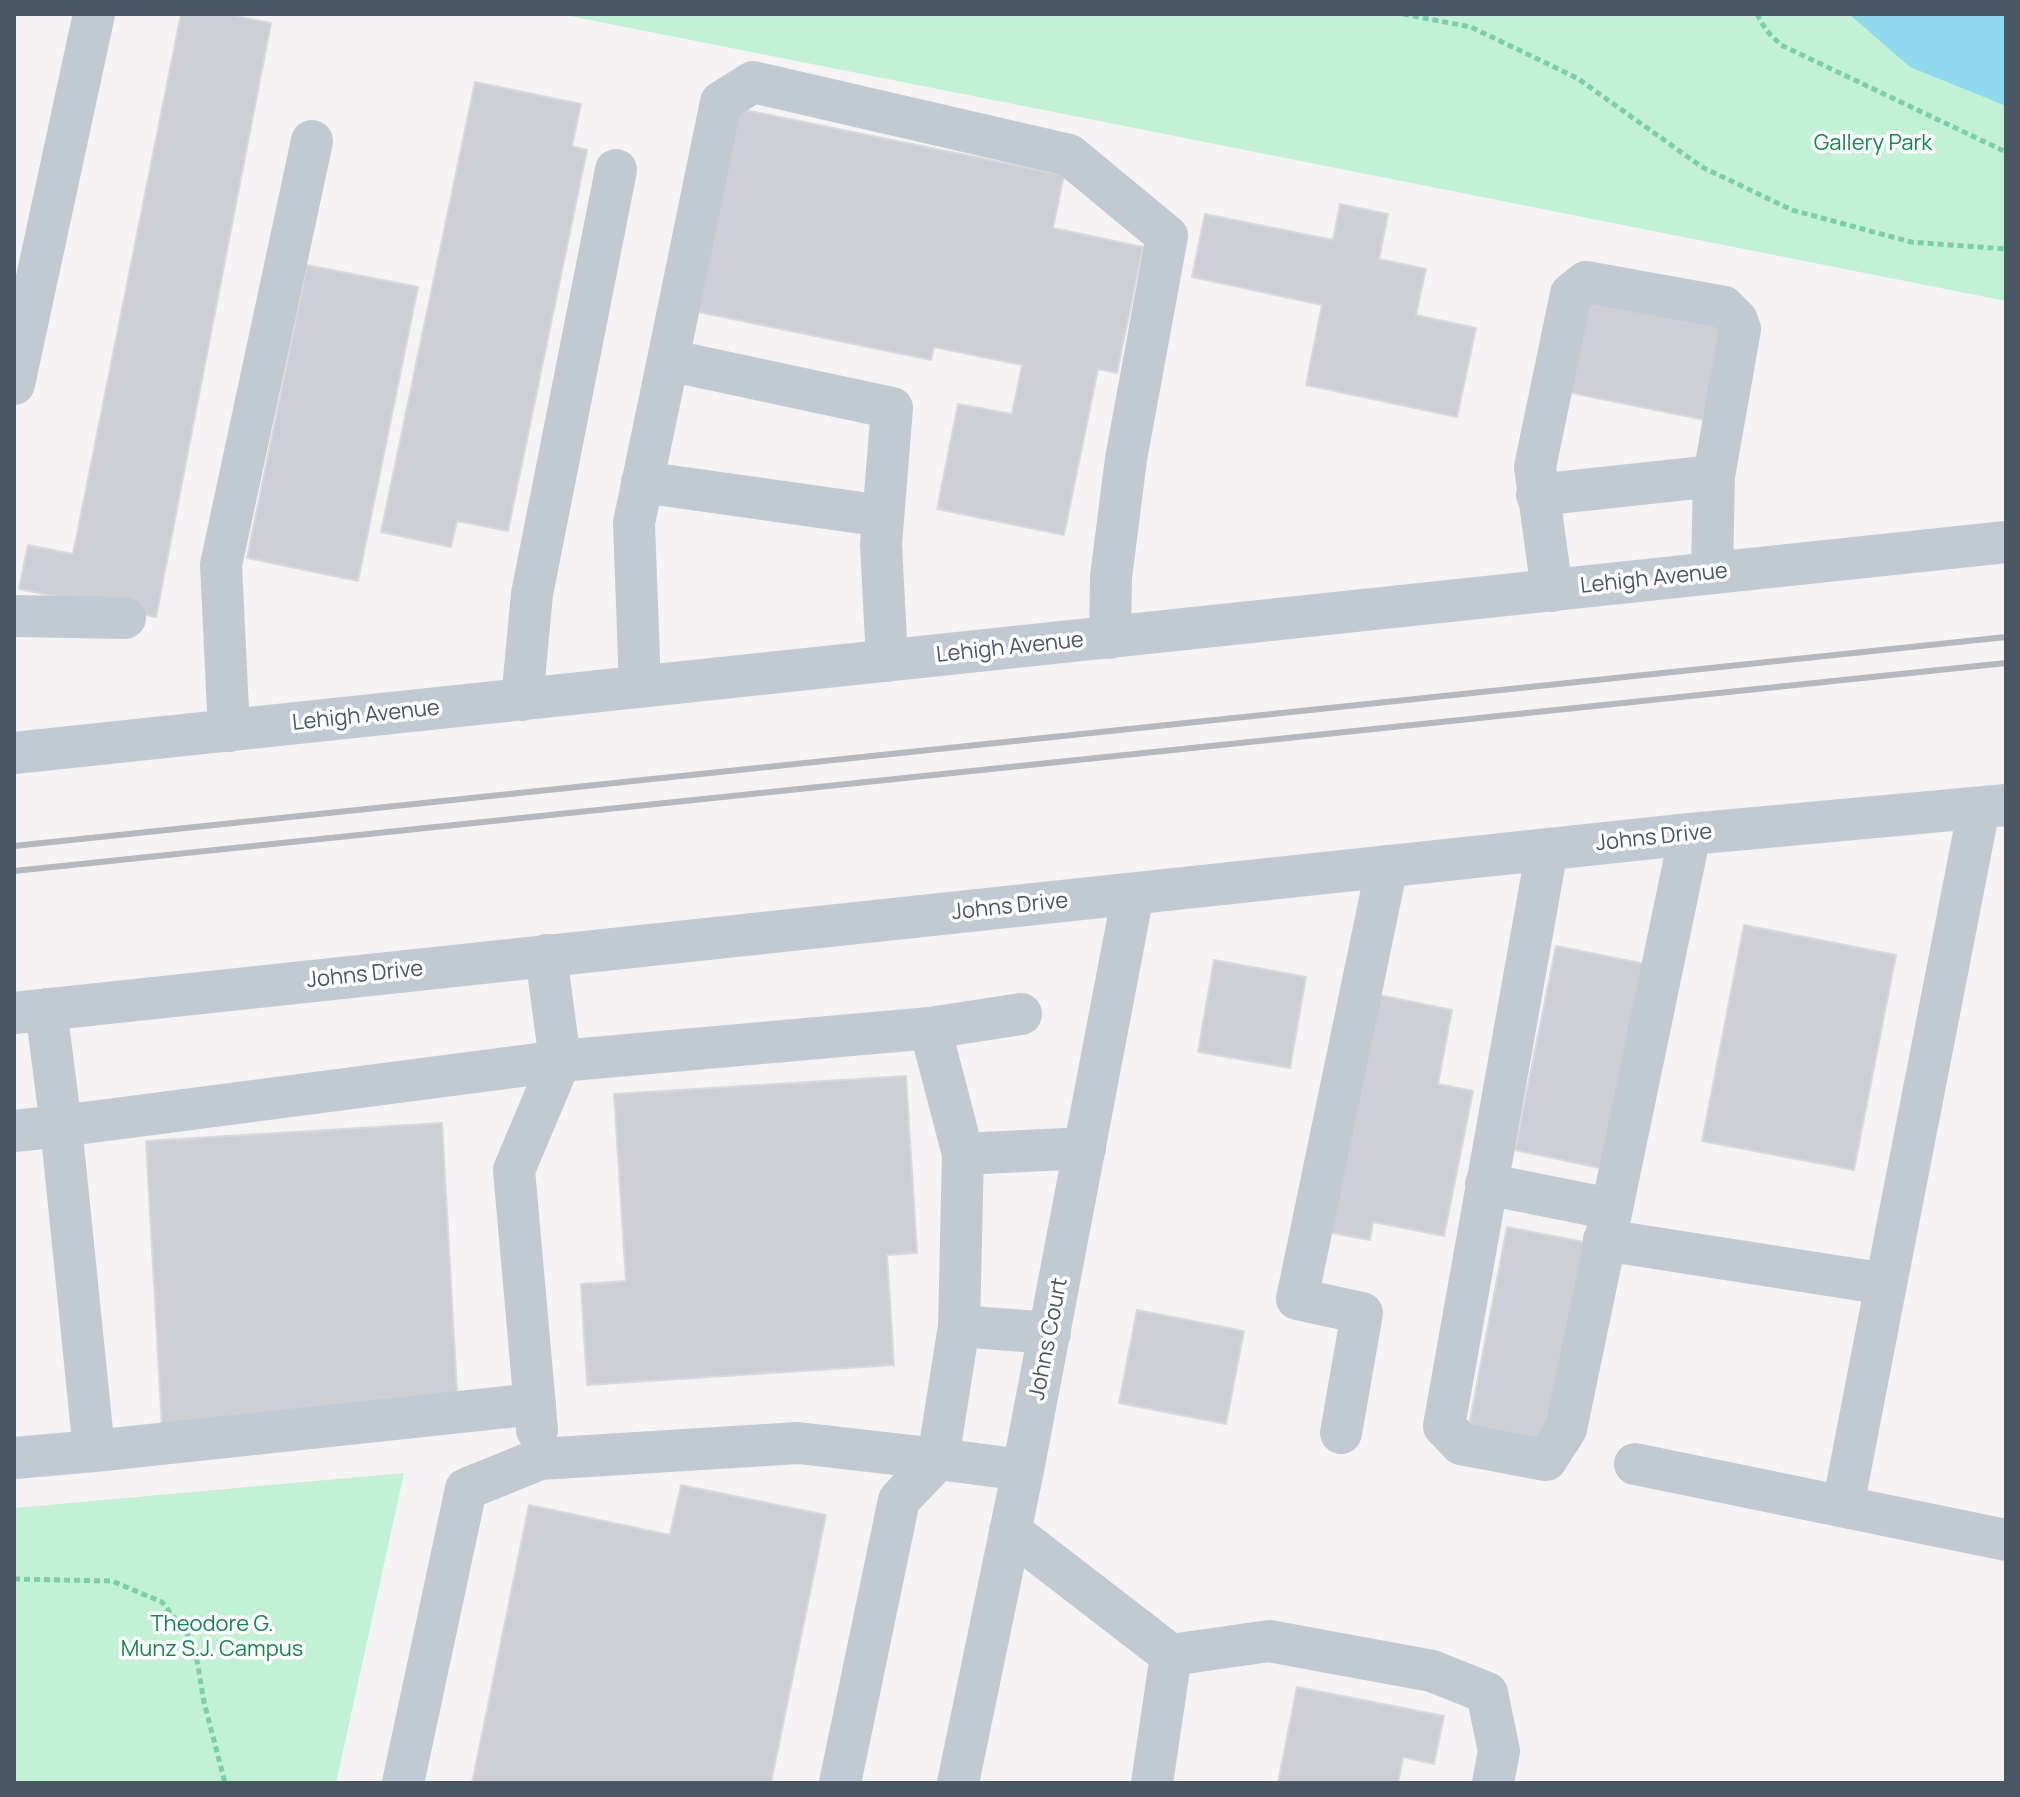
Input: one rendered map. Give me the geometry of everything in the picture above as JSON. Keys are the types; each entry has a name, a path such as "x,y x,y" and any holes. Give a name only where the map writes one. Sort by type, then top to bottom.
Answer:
{"street":[{"path":"14,384 94,14"},
{"path":"640,687 634,523 721,102 753,82 1069,155 1167,236 1126,459 1111,577 1110,638"},
{"path":"229,731 221,565 312,141"},
{"path":"522,700 532,594 616,170"},
{"path":"1552,591 1535,467 1568,307 1574,289 1586,282 1724,307 1737,320 1740,329 1714,476 1712,572"},
{"path":"668,360 892,408 883,516 887,661"},
{"path":"1537,495 1714,476"},
{"path":"642,482 883,516"},
{"name":"Lehigh Avenue","path":"14,753 2006,542"},
{"path":"14,616 125,618"},
{"path":"1843,1506 1886,1284 1992,807"},
{"name":"Johns Drive","path":"30,1011 1690,834 1992,807"},
{"path":"1547,849 1444,1426 1461,1444 1546,1460 1566,1429 1690,834"},
{"path":"1341,1433 1362,1313 1297,1299 1387,866"},
{"name":"Johns Court","path":"958,1783 1050,1333 1133,894"},
{"path":"540,1459 514,1170 560,1061 546,955"},
{"path":"30,1011 61,1126 94,1451"},
{"path":"14,1131 560,1061 930,1028 1021,1014"},
{"path":"840,1783 899,1500 938,1459 959,1326 963,1154 930,1028"},
{"path":"963,1154 1085,1148"},
{"path":"1486,1184 1608,1224 1886,1284"},
{"path":"959,1326 1050,1333"},
{"path":"14,1458 535,1404"},
{"path":"403,1783 466,1489 540,1459 798,1443 1023,1470"},
{"path":"1635,1464 2006,1540"},
{"path":"1010,1531 1171,1655 1269,1641 1432,1671 1487,1693 1499,1751 1493,1783"},
{"path":"1152,1783 1171,1655"}],"path":[{"path":"1403,14 1471,27 1577,78 1702,167 1792,210 1911,242 2006,249"},
{"path":"1757,14 1766,30 1781,45 2006,152"},
{"path":"14,1579 112,1581 162,1602 194,1643 204,1702 225,1783"}],"green space":[{"name":"Gallery Park","path":"560,14 2006,14 2006,301"},
{"name":"Theodore G. Munz S.J. Campus","path":"404,1473 336,1783 14,1783 14,1508"}],"water":[{"path":"1849,14 2006,14 2006,106 1910,67"}],"building":[{"path":"181,14 226,14 271,23 156,617 19,589 28,545 73,554"},
{"path":"475,82 581,104 572,146 587,150 508,531 457,521 451,547 381,532"},
{"path":"730,107 1064,175 1053,228 1143,247 1117,373 1098,369 1064,535 937,509 958,404 1012,414 1022,365 934,347 931,360 689,310"},
{"path":"1340,204 1388,214 1379,259 1426,269 1416,315 1476,328 1457,417 1306,385 1322,305 1192,277 1205,214 1333,240"},
{"path":"307,265 418,287 358,581 247,558"},
{"path":"1587,296 1728,324 1710,421 1567,392"},
{"path":"1744,925 1896,955 1854,1170 1702,1141"},
{"path":"1556,946 1650,965 1609,1170 1515,1150"},
{"path":"1214,960 1306,977 1290,1068 1198,1052"},
{"path":"1369,993 1452,1010 1438,1084 1473,1091 1444,1236 1373,1222 1370,1240 1321,1231"},
{"path":"906,1076 917,1253 887,1255 894,1365 587,1385 581,1284 626,1281 614,1094"},
{"path":"442,1123 458,1410 162,1427 146,1141"},
{"path":"1507,1227 1589,1243 1550,1440 1469,1425"},
{"path":"1137,1310 1244,1331 1226,1424 1119,1403"},
{"path":"681,1485 826,1515 771,1783 472,1783 529,1505 670,1535"},
{"path":"1297,1687 1444,1716 1434,1764 1403,1757 1398,1783 1278,1783"}],"railway":[{"path":"14,846 2006,637"},
{"path":"14,871 2006,663"}]}
